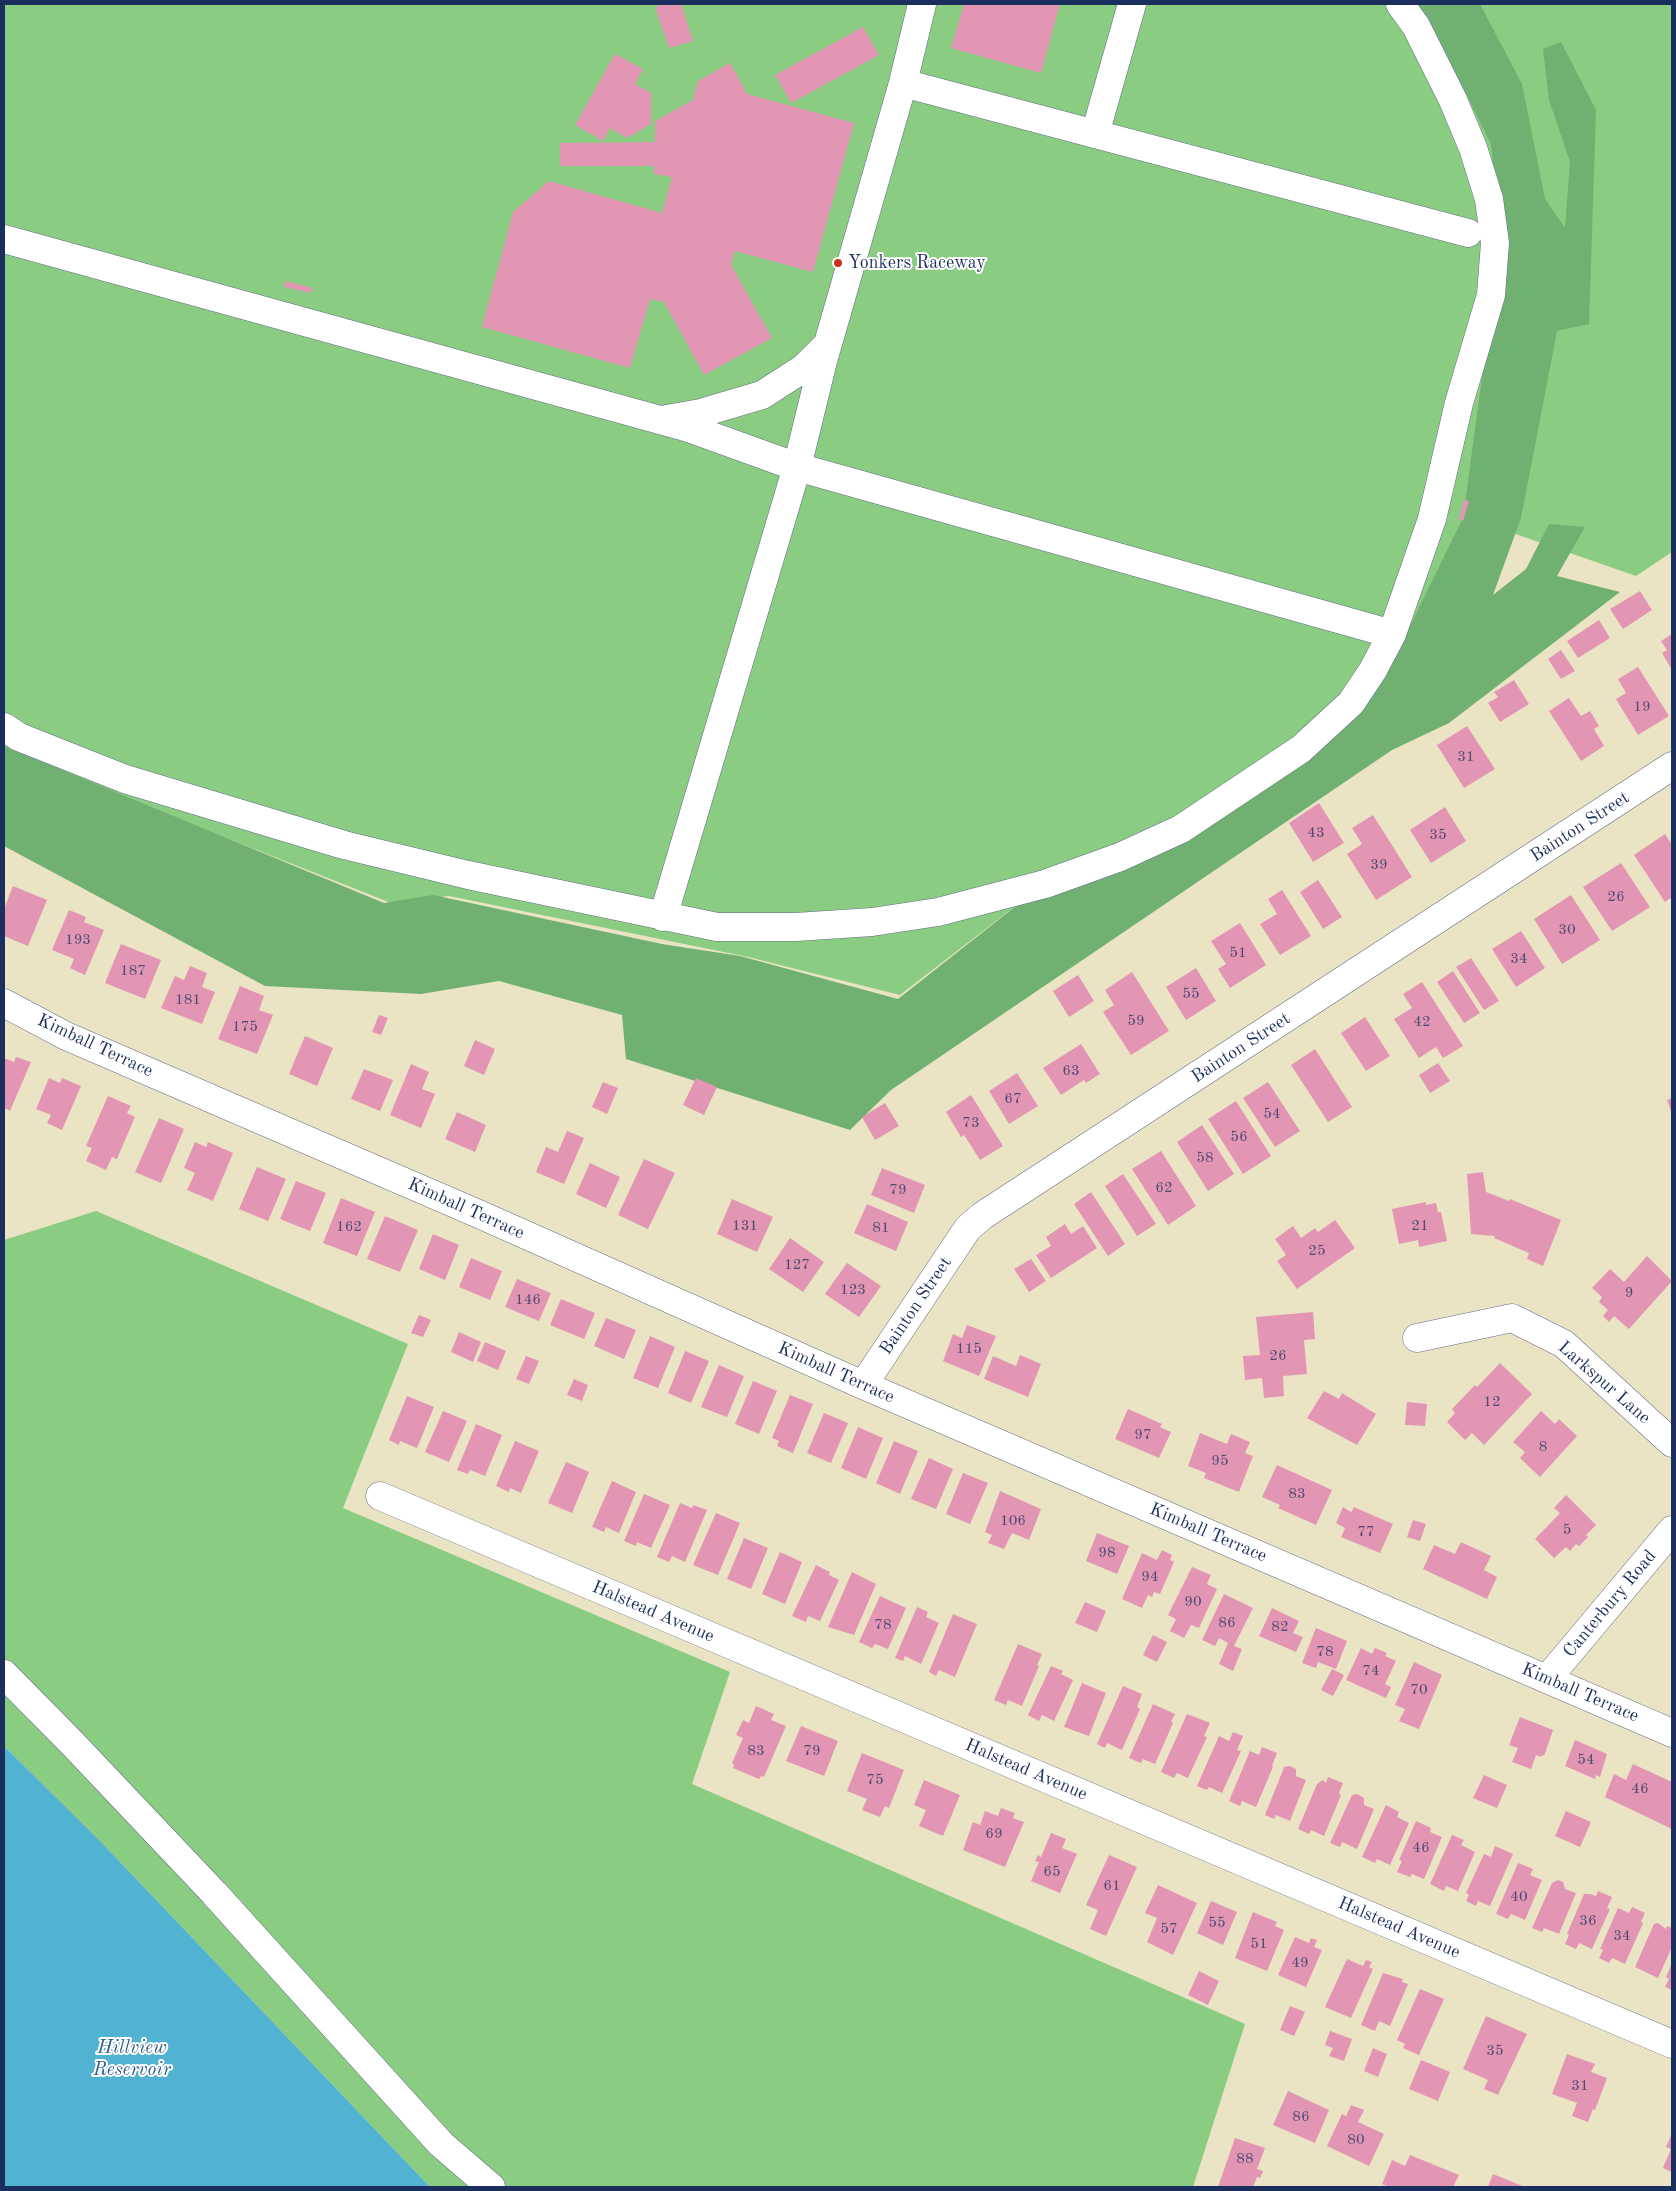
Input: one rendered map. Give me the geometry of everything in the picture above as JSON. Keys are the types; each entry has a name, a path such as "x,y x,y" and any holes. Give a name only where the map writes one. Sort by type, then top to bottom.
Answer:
{"street":[{"path":"663,917 796,466 903,83 922,4"},
{"path":"1095,134 1132,4"},
{"path":"4,728 19,737 125,779 344,845 468,876 716,927 796,927 872,922 938,912 1045,884 1120,857 1181,829 1301,749 1351,703 1373,670 1392,634 1432,519 1460,403 1491,295 1495,243 1489,199 1473,148 1453,100 1416,26 1400,4"},
{"path":"903,83 1468,233"},
{"path":"4,239 662,420 690,428 796,466 1392,634"},
{"path":"662,420 701,414 762,395 804,368 828,346"},
{"name":"Bainton Street","path":"863,1385 968,1228 982,1216 1672,766"},
{"name":"Kimball Terrace","path":"4,1003 66,1036 481,1215 863,1385 1672,1733"},
{"name":"Larkspur Lane","path":"1417,1338 1512,1318 1564,1344 1672,1443"},
{"name":"Halstead Avenue","path":"380,1496 1672,2044"},
{"name":"Canterbury Road","path":"1547,1679 1672,1530"},
{"path":"4,1674 208,1886 441,2144 491,2187"}],"green space":[{"name":"Yonkers Raceway","path":"4,4 1672,4 1672,552 1636,576 1481,522 1343,735 1035,891 900,995 748,957 449,896 391,903 4,750"},
{"path":"1414,4 1480,4 1522,84 1545,199 1565,228 1570,162 1549,100 1543,49 1561,42 1596,110 1589,324 1557,331 1521,518 1493,595 1526,569 1549,524 1585,527 1557,576 1620,592 1449,723 1392,750 891,1090 850,1130 626,1059 622,1015 499,981 421,994 265,986 4,846 4,746 384,903 433,895 662,944 740,956 898,999 1035,891 1159,850 1391,665 1463,518 1492,304 1498,210 1491,144 1441,44"},
{"path":"96,1211 408,1344 343,1508 730,1672 692,1784 1245,2024 1193,2187 430,2187 99,1840 4,1746 4,1240"}],"water":[{"name":"Hillview Reservoir","path":"4,1746 99,1840 430,2187 4,2187"}],"building":[{"path":"666,4 681,4 693,41 669,48 655,7"},
{"path":"964,4 1060,4 1041,73 951,48"},
{"path":"863,27 879,55 791,103 775,75"},
{"path":"615,54 643,69 635,84 651,93 651,124 627,138 610,128 603,141 575,125"},
{"path":"730,63 747,94 854,123 813,272 735,251 731,265 772,338 704,375 664,302 650,299 630,368 482,327 513,212 549,181 662,213 672,177 654,174 654,166 560,166 560,143 655,142 655,121 693,100 698,81"},
{"path":"286,281 312,288 311,293 284,287"},
{"path":"1464,500 1469,501 1463,521 1459,519"},
{"path":"1640,591 1652,610 1623,629 1610,609"},
{"path":"1599,620 1610,638 1578,658 1567,641"},
{"path":"1672,634 1672,670 1662,653 1667,650 1661,641"},
{"path":"1561,650 1575,671 1561,679 1548,659"},
{"path":"1638,667 1669,716 1638,735 1616,699 1626,693 1618,679"},
{"path":"1514,680 1529,704 1500,722 1488,703 1498,697 1494,692"},
{"path":"1569,698 1581,716 1590,711 1599,726 1594,729 1604,746 1581,761 1549,711"},
{"path":"1467,726 1495,769 1464,788 1437,745"},
{"path":"1319,803 1344,843 1313,862 1289,823"},
{"path":"1445,807 1466,841 1431,863 1410,830"},
{"path":"1373,815 1412,877 1376,900 1347,854 1362,844 1352,828"},
{"path":"1665,834 1672,845 1672,897 1665,902 1634,855"},
{"path":"1621,863 1650,907 1612,931 1583,887"},
{"path":"1318,880 1342,917 1323,929 1300,892"},
{"path":"13,886 47,900 28,946 4,936 4,909"},
{"path":"1282,890 1311,936 1280,955 1260,924 1277,914 1268,899"},
{"path":"1571,895 1600,940 1562,964 1534,919"},
{"path":"69,910 86,917 84,922 104,930 85,975 70,968 74,959 52,950"},
{"path":"1240,923 1266,965 1230,988 1218,969 1226,964 1211,941"},
{"path":"1521,931 1545,968 1516,987 1492,949"},
{"path":"121,944 161,960 145,999 105,983"},
{"path":"1471,958 1499,1001 1484,1010 1456,967"},
{"path":"190,966 207,973 202,987 215,992 202,1024 161,1008 175,976 184,980"},
{"path":"1196,968 1216,1001 1186,1020 1166,987"},
{"path":"1453,971 1480,1013 1464,1023 1437,982"},
{"path":"1132,972 1169,1031 1131,1055 1103,1012 1114,1005 1105,990"},
{"path":"1078,975 1094,1001 1069,1017 1053,991"},
{"path":"1422,982 1463,1046 1443,1058 1436,1047 1419,1058 1394,1019 1412,1008 1403,994"},
{"path":"240,986 264,996 259,1010 273,1015 257,1054 218,1039"},
{"path":"379,1015 388,1018 381,1035 372,1032"},
{"path":"1365,1017 1390,1056 1366,1071 1341,1033"},
{"path":"305,1036 333,1048 317,1086 289,1074"},
{"path":"475,1040 495,1049 484,1075 464,1066"},
{"path":"1081,1044 1100,1074 1086,1083 1084,1080 1061,1095 1043,1068"},
{"path":"1315,1049 1352,1107 1328,1122 1291,1065"},
{"path":"16,1057 31,1062 10,1111 4,1108 4,1058 14,1062"},
{"path":"1438,1063 1450,1081 1430,1093 1419,1075"},
{"path":"411,1064 429,1072 422,1089 435,1094 421,1128 390,1115"},
{"path":"364,1069 393,1080 380,1111 351,1099"},
{"path":"1017,1073 1038,1106 1009,1124 989,1091"},
{"path":"49,1078 60,1083 62,1078 81,1086 62,1130 47,1123 51,1115 36,1109"},
{"path":"696,1078 717,1087 704,1115 683,1105"},
{"path":"603,1082 618,1088 607,1114 592,1107"},
{"path":"1268,1082 1300,1131 1275,1147 1243,1098"},
{"path":"971,1095 1003,1146 980,1160 964,1135 961,1137 946,1112"},
{"path":"108,1096 131,1106 127,1113 135,1117 117,1159 112,1157 106,1170 86,1161 92,1148 86,1146"},
{"path":"1672,1098 1672,1114 1667,1100"},
{"path":"1236,1101 1271,1156 1243,1174 1208,1119"},
{"path":"885,1103 899,1126 875,1140 862,1117"},
{"path":"457,1112 486,1125 475,1152 445,1139"},
{"path":"159,1118 184,1129 161,1183 135,1172"},
{"path":"1202,1125 1234,1174 1208,1191 1177,1142"},
{"path":"567,1131 584,1138 564,1184 536,1172 546,1147 558,1152"},
{"path":"195,1142 206,1147 208,1142 233,1153 213,1201 187,1190 195,1173 184,1168"},
{"path":"1161,1151 1196,1206 1168,1225 1132,1169"},
{"path":"644,1159 675,1173 648,1229 618,1215"},
{"path":"590,1163 620,1177 606,1208 576,1194"},
{"path":"257,1167 286,1179 268,1221 239,1209"},
{"path":"882,1168 925,1185 914,1213 871,1195"},
{"path":"1483,1172 1486,1192 1509,1201 1510,1199 1561,1220 1543,1266 1527,1259 1529,1253 1494,1238 1495,1236 1471,1234 1467,1174"},
{"path":"1123,1174 1156,1224 1137,1236 1105,1186"},
{"path":"296,1181 326,1193 310,1231 280,1219"},
{"path":"1091,1192 1125,1244 1108,1256 1074,1204"},
{"path":"341,1198 375,1212 357,1256 323,1243"},
{"path":"732,1199 773,1217 757,1252 717,1234"},
{"path":"1426,1202 1426,1205 1436,1203 1438,1212 1441,1212 1447,1241 1419,1247 1418,1240 1399,1244 1392,1209"},
{"path":"867,1204 908,1222 896,1251 854,1233"},
{"path":"385,1216 418,1230 400,1272 367,1259"},
{"path":"1335,1220 1355,1248 1297,1289 1277,1261 1286,1255 1275,1239 1293,1226 1301,1238 1315,1228 1318,1232"},
{"path":"1065,1224 1071,1234 1083,1226 1097,1248 1051,1278 1036,1255 1051,1246 1046,1237"},
{"path":"433,1234 459,1245 445,1280 419,1269"},
{"path":"790,1238 824,1262 803,1292 769,1269"},
{"path":"1647,1256 1672,1281 1629,1329 1614,1316 1609,1322 1603,1316 1608,1310 1599,1302 1602,1297 1592,1288 1610,1269 1624,1282"},
{"path":"471,1258 502,1271 490,1300 459,1287"},
{"path":"1031,1259 1046,1281 1029,1292 1014,1269"},
{"path":"847,1263 881,1286 859,1317 825,1294"},
{"path":"517,1279 551,1293 539,1321 505,1307"},
{"path":"561,1299 595,1313 584,1339 550,1325"},
{"path":"1313,1312 1315,1339 1304,1340 1307,1374 1283,1376 1284,1396 1264,1398 1262,1378 1245,1380 1243,1356 1260,1355 1256,1317"},
{"path":"419,1315 431,1320 423,1337 411,1333"},
{"path":"606,1318 636,1330 624,1359 594,1346"},
{"path":"967,1325 996,1336 979,1376 943,1361 953,1334 962,1338"},
{"path":"459,1332 481,1342 473,1362 451,1352"},
{"path":"650,1336 675,1347 658,1388 633,1378"},
{"path":"485,1342 506,1351 498,1370 477,1361"},
{"path":"685,1351 709,1361 691,1403 668,1393"},
{"path":"1020,1355 1041,1364 1028,1397 984,1379 993,1356 1016,1366"},
{"path":"526,1356 539,1361 529,1384 516,1379"},
{"path":"1500,1363 1532,1394 1484,1445 1472,1433 1465,1440 1447,1422 1455,1413 1452,1409"},
{"path":"719,1365 744,1376 727,1417 701,1407"},
{"path":"574,1379 588,1385 582,1401 567,1395"},
{"path":"753,1381 777,1391 759,1434 735,1424"},
{"path":"1324,1391 1339,1399 1342,1393 1376,1414 1357,1445 1307,1418"},
{"path":"790,1395 813,1404 793,1453 777,1446 779,1441 772,1438"},
{"path":"407,1396 434,1407 417,1448 400,1441 399,1445 389,1440"},
{"path":"1407,1402 1427,1404 1425,1426 1405,1425"},
{"path":"1128,1409 1162,1424 1160,1427 1171,1432 1159,1458 1115,1439"},
{"path":"443,1411 467,1421 449,1462 425,1452"},
{"path":"1541,1411 1555,1424 1559,1419 1577,1436 1540,1477 1520,1458 1525,1452 1513,1442"},
{"path":"824,1413 848,1423 831,1463 807,1453"},
{"path":"476,1424 502,1435 485,1476 470,1470 468,1474 457,1470"},
{"path":"858,1427 883,1438 866,1479 841,1468"},
{"path":"1200,1433 1227,1444 1231,1434 1250,1442 1245,1453 1253,1456 1239,1492 1204,1478 1206,1473 1188,1466"},
{"path":"515,1441 539,1451 521,1493 510,1488 509,1492 496,1486"},
{"path":"894,1441 918,1451 900,1494 876,1483"},
{"path":"929,1458 953,1469 936,1509 911,1499"},
{"path":"566,1462 589,1472 572,1513 548,1503"},
{"path":"1277,1465 1332,1490 1316,1525 1278,1508 1280,1505 1262,1497"},
{"path":"963,1473 988,1483 970,1524 946,1514"},
{"path":"612,1481 636,1492 619,1533 606,1527 604,1532 592,1527"},
{"path":"1000,1491 1041,1509 1029,1540 1012,1533 1004,1549 988,1543 992,1535 985,1532"},
{"path":"644,1494 670,1505 651,1548 637,1542 636,1546 624,1541"},
{"path":"1566,1495 1596,1525 1579,1546 1576,1544 1570,1551 1566,1547 1554,1558 1535,1539 1560,1513 1554,1508"},
{"path":"680,1503 692,1508 693,1505 707,1510 685,1562 672,1556 669,1562 657,1557"},
{"path":"1343,1507 1351,1512 1354,1507 1393,1524 1380,1553 1341,1537 1345,1528 1336,1523"},
{"path":"716,1513 740,1523 718,1575 693,1565"},
{"path":"1413,1520 1426,1524 1420,1541 1407,1537"},
{"path":"1097,1533 1129,1546 1117,1574 1086,1561"},
{"path":"744,1538 768,1548 751,1589 727,1579"},
{"path":"1461,1542 1491,1556 1484,1570 1497,1577 1487,1599 1423,1569 1434,1545 1455,1554"},
{"path":"1162,1550 1172,1555 1170,1560 1174,1562 1160,1594 1154,1592 1152,1597 1148,1595 1142,1608 1122,1599 1142,1553 1157,1560"},
{"path":"780,1552 802,1562 785,1604 762,1594"},
{"path":"816,1565 830,1572 829,1575 839,1580 820,1621 808,1616 806,1622 792,1616"},
{"path":"1192,1567 1211,1575 1207,1584 1217,1589 1199,1628 1191,1625 1184,1638 1170,1631 1176,1619 1168,1615"},
{"path":"852,1572 876,1584 854,1635 828,1627"},
{"path":"1224,1594 1253,1608 1234,1646 1242,1649 1233,1671 1219,1664 1228,1643 1219,1638 1215,1646 1202,1640"},
{"path":"880,1596 906,1608 888,1649 875,1644 872,1648 859,1642"},
{"path":"1085,1602 1106,1611 1097,1632 1075,1623"},
{"path":"917,1607 928,1612 926,1617 939,1623 921,1664 905,1656 903,1661 895,1658"},
{"path":"1272,1608 1299,1621 1293,1633 1303,1637 1296,1652 1259,1636"},
{"path":"953,1614 977,1624 955,1677 939,1670 936,1676 929,1672"},
{"path":"1316,1628 1347,1641 1336,1669 1318,1662 1316,1668 1302,1663"},
{"path":"1153,1635 1167,1642 1157,1662 1143,1655"},
{"path":"1018,1644 1042,1654 1037,1665 1039,1666 1022,1706 1008,1700 1006,1705 994,1700"},
{"path":"1361,1648 1372,1654 1375,1648 1387,1653 1385,1656 1396,1661 1385,1684 1391,1687 1386,1698 1346,1680"},
{"path":"1414,1662 1442,1675 1419,1729 1399,1721 1405,1709 1395,1705"},
{"path":"1051,1666 1063,1671 1061,1674 1073,1680 1054,1721 1042,1715 1039,1721 1028,1715"},
{"path":"1332,1669 1344,1675 1333,1696 1321,1690"},
{"path":"1082,1683 1106,1693 1089,1736 1064,1727"},
{"path":"1123,1686 1142,1694 1137,1707 1140,1709 1122,1750 1107,1743 1105,1748 1097,1744"},
{"path":"1153,1704 1175,1714 1155,1764 1143,1759 1141,1763 1129,1758"},
{"path":"756,1706 774,1714 771,1720 786,1726 764,1777 761,1776 759,1779 733,1768 734,1764 732,1763 743,1738 736,1735 743,1720 749,1723"},
{"path":"1187,1714 1210,1723 1204,1736 1207,1737 1188,1778 1177,1773 1174,1778 1161,1772"},
{"path":"1520,1717 1553,1730 1544,1756 1536,1755 1531,1769 1512,1762 1518,1748 1509,1745"},
{"path":"801,1726 838,1741 824,1776 786,1761"},
{"path":"1233,1732 1243,1736 1237,1750 1241,1751 1222,1793 1209,1787 1207,1790 1197,1786 1219,1736 1229,1741"},
{"path":"1575,1740 1607,1754 1600,1777 1596,1775 1595,1779 1565,1766"},
{"path":"1262,1747 1277,1753 1256,1807 1242,1801 1240,1806 1229,1801 1250,1751 1259,1755"},
{"path":"862,1753 904,1770 889,1808 885,1806 880,1817 862,1810 867,1799 847,1791"},
{"path":"1633,1764 1672,1782 1672,1829 1605,1797 1614,1774 1626,1780"},
{"path":"1290,1766 1296,1769 1296,1776 1306,1780 1290,1821 1276,1815 1274,1819 1265,1815 1284,1767"},
{"path":"1484,1775 1507,1785 1497,1808 1473,1798"},
{"path":"1328,1777 1343,1783 1339,1793 1341,1795 1324,1836 1311,1830 1309,1834 1298,1829 1317,1784 1323,1780 1326,1783"},
{"path":"924,1780 960,1795 943,1836 919,1826 926,1810 914,1805"},
{"path":"1357,1794 1364,1798 1364,1805 1374,1809 1357,1849 1342,1842 1340,1847 1330,1843 1352,1795"},
{"path":"1386,1805 1399,1812 1397,1817 1409,1823 1390,1865 1377,1859 1375,1863 1362,1857"},
{"path":"1001,1808 1015,1813 1013,1818 1024,1822 1005,1867 963,1850 973,1822 980,1825 985,1811 998,1816"},
{"path":"1566,1811 1591,1822 1580,1847 1555,1836"},
{"path":"1416,1821 1431,1828 1430,1832 1442,1837 1424,1879 1412,1874 1410,1877 1397,1872 1402,1861 1399,1860"},
{"path":"1051,1833 1066,1839 1062,1848 1077,1854 1060,1893 1031,1881 1039,1862 1035,1861 1038,1855 1041,1857"},
{"path":"1452,1835 1464,1840 1461,1845 1475,1852 1458,1891 1446,1886 1444,1891 1430,1884"},
{"path":"1495,1846 1513,1854 1490,1906 1478,1901 1476,1906 1466,1901 1469,1895 1466,1893 1484,1854 1491,1857"},
{"path":"1109,1855 1137,1867 1106,1936 1090,1929 1098,1910 1086,1905"},
{"path":"1518,1863 1533,1869 1530,1875 1542,1880 1525,1920 1511,1914 1508,1919 1496,1914"},
{"path":"1558,1880 1563,1882 1565,1889 1576,1893 1559,1934 1544,1928 1542,1932 1532,1928 1552,1883"},
{"path":"1158,1885 1197,1903 1173,1955 1147,1942 1157,1918 1145,1913"},
{"path":"1598,1891 1612,1897 1607,1908 1610,1909 1592,1949 1579,1943 1576,1949 1565,1944 1569,1935 1567,1934 1584,1894 1596,1896"},
{"path":"1211,1901 1237,1912 1223,1945 1197,1933"},
{"path":"1632,1907 1645,1913 1641,1922 1643,1923 1625,1964 1612,1958 1609,1963 1599,1958 1603,1950 1600,1949 1618,1908 1629,1913"},
{"path":"1253,1912 1277,1922 1275,1926 1284,1930 1267,1971 1235,1958"},
{"path":"1658,1923 1666,1929 1667,1926 1672,1928 1672,1947 1658,1978 1635,1967 1654,1924"},
{"path":"1295,1937 1309,1943 1311,1938 1317,1940 1314,1947 1322,1950 1306,1987 1278,1975"},
{"path":"1347,1959 1363,1966 1366,1960 1372,1962 1369,1967 1373,1969 1351,2018 1325,2007"},
{"path":"1672,1963 1672,1990 1665,1987 1669,1979 1666,1977"},
{"path":"1199,1971 1219,1981 1208,2005 1188,1995"},
{"path":"1383,1973 1403,1979 1402,1982 1408,1984 1390,2026 1379,2021 1375,2031 1361,2025"},
{"path":"1420,1989 1444,1999 1419,2055 1403,2048 1405,2044 1397,2040"},
{"path":"1290,2006 1305,2012 1294,2036 1280,2030"},
{"path":"1486,2016 1527,2034 1498,2095 1484,2089 1488,2080 1463,2069"},
{"path":"1330,2031 1352,2039 1344,2061 1329,2056 1333,2048 1325,2045"},
{"path":"1373,2048 1387,2054 1378,2077 1364,2071"},
{"path":"1567,2054 1595,2064 1591,2072 1607,2078 1595,2110 1593,2109 1588,2122 1572,2116 1577,2103 1552,2094"},
{"path":"1421,2060 1450,2072 1438,2101 1409,2089"},
{"path":"1288,2091 1329,2110 1315,2143 1273,2125"},
{"path":"1351,2105 1364,2110 1358,2122 1384,2134 1369,2166 1327,2146 1342,2114 1346,2116"},
{"path":"1672,2133 1672,2172 1663,2168 1671,2149 1666,2147"},
{"path":"1235,2138 1265,2148 1257,2169 1263,2171 1260,2178 1257,2177 1253,2187 1218,2187"},
{"path":"1410,2155 1459,2175 1453,2187 1389,2187 1382,2184 1392,2160 1405,2166"},
{"path":"1493,2174 1525,2187 1488,2187"}],"place":[{"name":"Yonkers Raceway","path":"838,263"}]}
